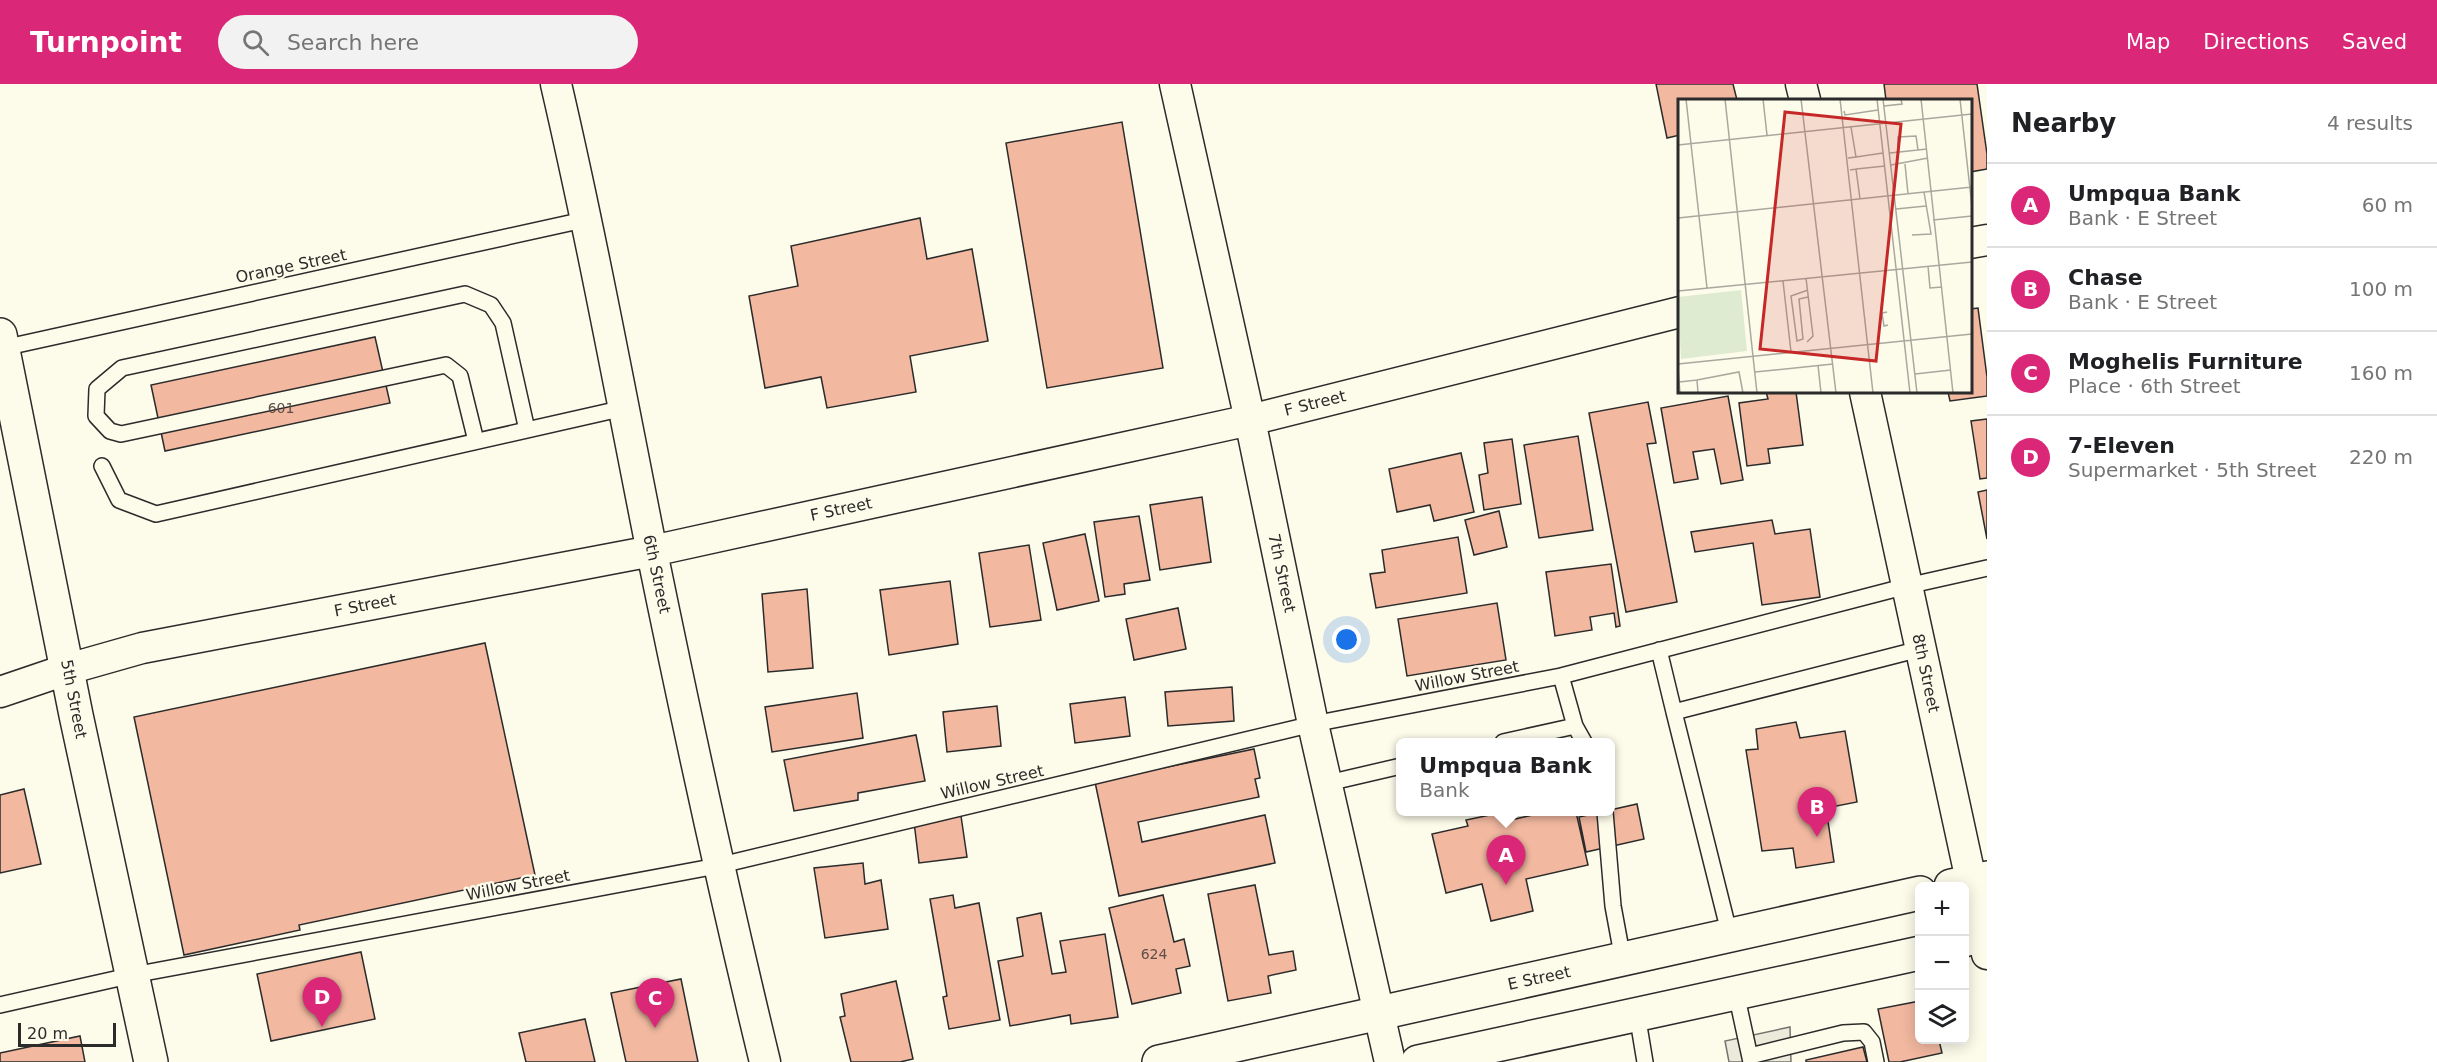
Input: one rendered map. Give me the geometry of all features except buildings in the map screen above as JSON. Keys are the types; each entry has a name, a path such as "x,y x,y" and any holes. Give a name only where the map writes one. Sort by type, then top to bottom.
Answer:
{"main road":[{"name":"5th Street","path":"2,342 151,1062"},
{"name":"E Street","path":"1159,1062 1915,895"},
{"path":"1418,1062 1503,1053 1636,1014 1915,954"}],"street":[{"name":"6th Street","path":"556,84 588,219 652,551 717,866 765,1062"},
{"name":"7th Street","path":"1174,84 1250,420 1313,724 1390,1062"},
{"path":"1802,84 1805,99"},
{"path":"1972,243 1987,240"},
{"name":"F Street","path":"0,692 68,669 142,648 652,551 1250,420 1678,313"},
{"name":"8th Street","path":"1865,393 1970,882 1980,940"}],"lane":[{"name":"Orange Street","path":"2,342 588,219"},
{"path":"476,441 460,376 446,365 121,434 110,431 96,416 97,389 122,368 465,294 491,305 503,323 527,430"},
{"path":"102,466 119,500 156,514 624,408"},
{"name":"Willow Street","path":"0,1005 133,975 717,866 1313,724 1561,676 1907,585 1987,568"},
{"path":"1674,712 1920,649"},
{"path":"1659,650 1730,936"},
{"path":"1561,676 1575,726 1582,738"},
{"path":"1521,738 1575,726"},
{"path":"1328,783 1396,767"},
{"path":"1605,816 1613,906 1623,960"},
{"path":"1736,993 1750,1059 1843,1033 1864,1032 1872,1042 1876,1062"},
{"path":"1636,1014 1646,1062"}],"shaded area":[{"path":"1790,1027 1791,1062 1729,1062 1725,1041"}],"place":[{"name":"Chase","path":"1817,837"},
{"name":"Umpqua Bank","path":"1506,885"},
{"name":"7-Eleven","path":"322,1027"},
{"name":"Moghelis Furniture","path":"655,1028"}]}
